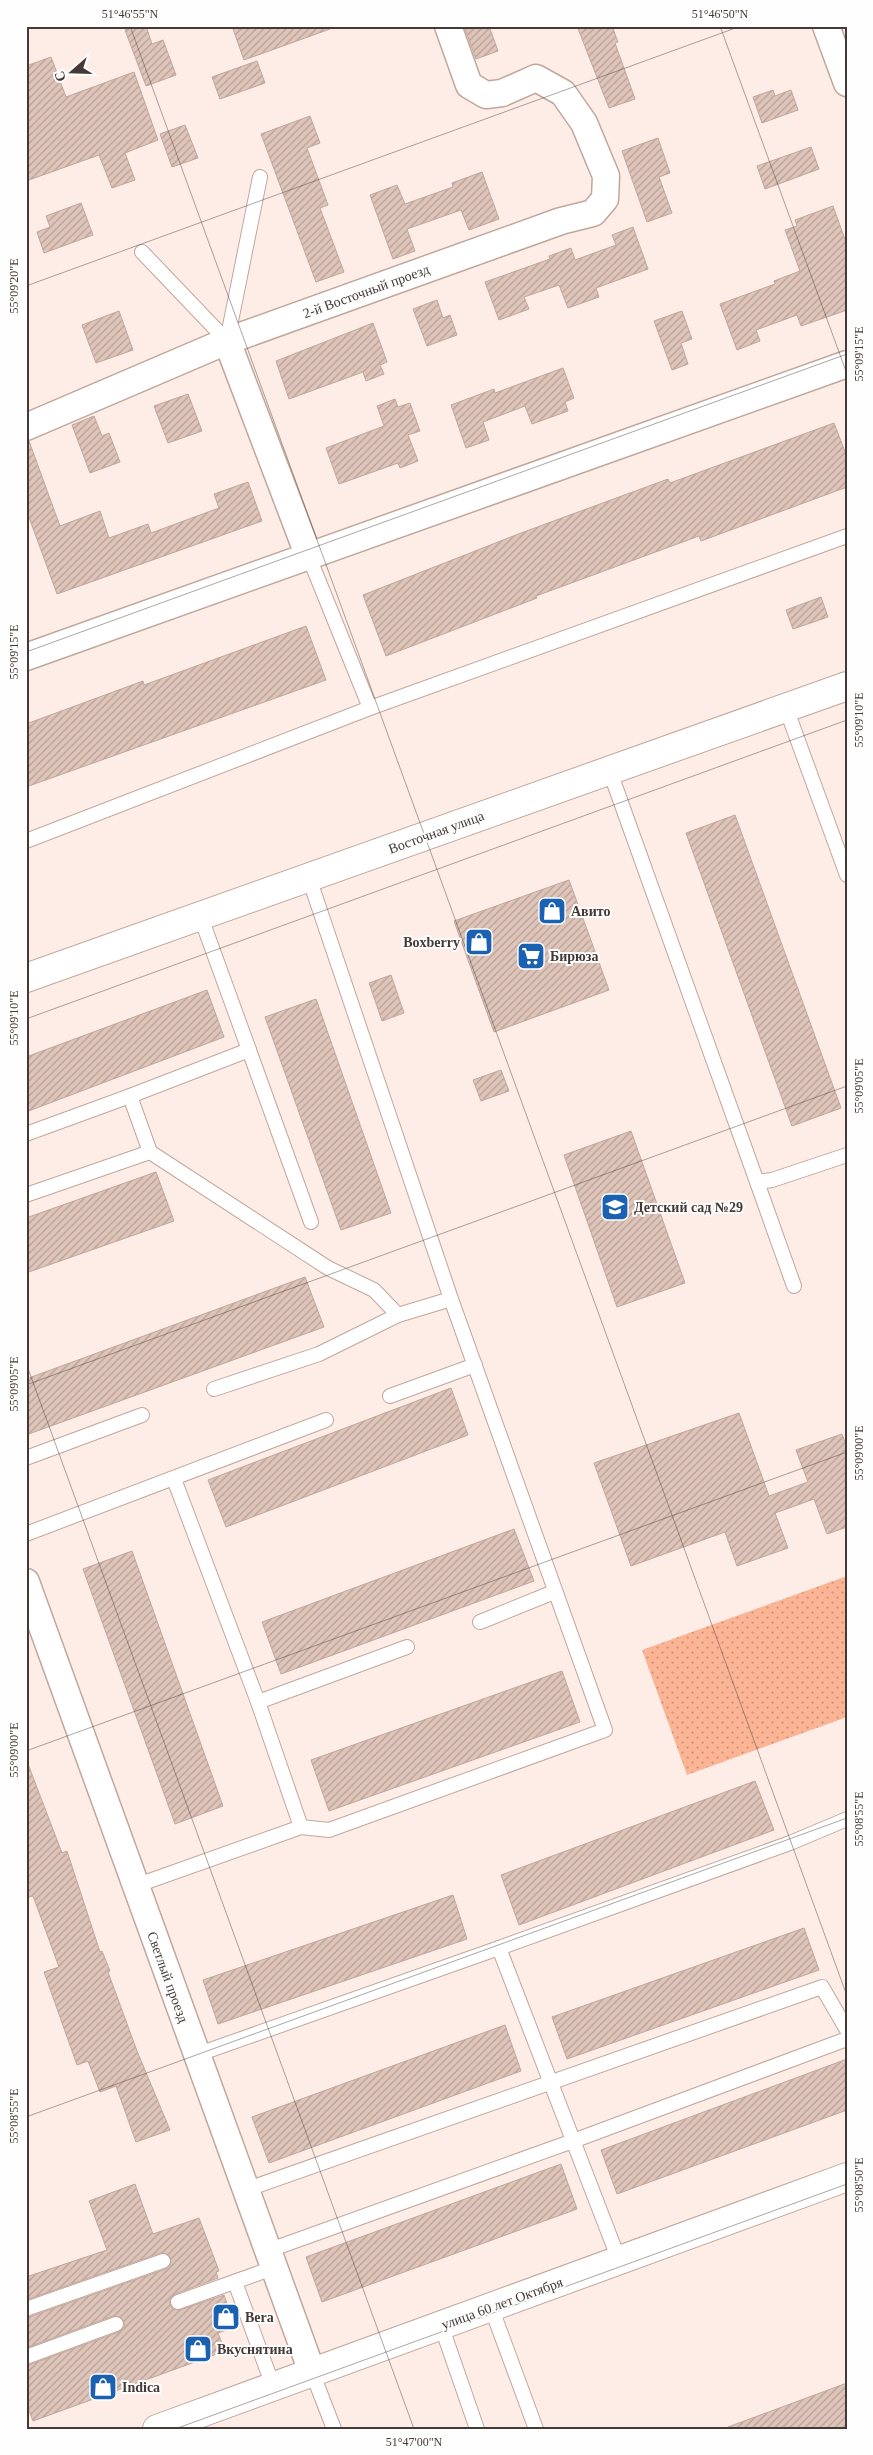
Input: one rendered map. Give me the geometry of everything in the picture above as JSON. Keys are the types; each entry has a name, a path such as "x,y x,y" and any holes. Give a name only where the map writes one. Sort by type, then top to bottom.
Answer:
{"main road":[{"name":"Восточная улица","path":"26,978 609,769 847,686"},
{"name":"улица 60 лет Октября","path":"158,2429 847,2177"}],"street":[{"name":"2-й Восточный проезд","path":"26,427 227,341 561,221 593,212 605,199 606,176 584,123 563,93 536,78 502,93 486,95 469,84 448,26"},
{"path":"826,26 847,83"},
{"path":"227,341 309,557"},
{"path":"26,657 847,364"},
{"name":"Светлый проезд","path":"26,1582 312,2372"}],"lane":[{"path":"227,341 260,177"},
{"path":"142,252 227,341"},
{"path":"26,841 370,708 847,536"},
{"path":"309,557 370,708"},
{"path":"786,708 847,875"},
{"path":"609,769 794,1286"},
{"path":"135,1886 302,1827 329,1830 605,1730 554,1592 451,1299 308,878"},
{"path":"200,915 311,1222"},
{"path":"26,1134 250,1050"},
{"path":"130,1096 150,1152 328,1268 374,1290 398,1314"},
{"path":"26,1195 150,1152"},
{"path":"757,1182 772,1180 847,1155"},
{"path":"214,1389 319,1354 398,1314 451,1299"},
{"path":"390,1396 475,1365"},
{"path":"26,1458 142,1415"},
{"path":"26,1534 326,1420"},
{"path":"174,1479 258,1702 302,1827"},
{"path":"480,1622 554,1592"},
{"path":"258,1702 407,1647"},
{"path":"196,2055 790,1843 847,1819"},
{"path":"499,1948 619,2260"},
{"path":"245,2190 822,1987 847,2030"},
{"path":"178,2302 234,2282 270,2260 573,2141 847,2039"},
{"path":"26,2309 163,2261"},
{"path":"234,2282 273,2386"},
{"path":"491,2307 536,2429"},
{"path":"26,2356 116,2324"},
{"path":"441,2325 477,2429"},
{"path":"312,2372 334,2429"}],"shaded area":[{"path":"847,1576 847,1717 687,1775 642,1650"}],"building":[{"path":"137,26 146,26 152,44 163,40 176,75 146,86 125,30"},
{"path":"232,26 330,26 330,29 244,60"},
{"path":"464,26 489,26 498,51 476,59"},
{"path":"577,26 612,26 618,42 615,43 635,99 609,108"},
{"path":"51,57 66,97 134,72 158,140 125,153 135,180 112,188 99,155 26,181 26,66"},
{"path":"257,61 265,83 220,99 212,77"},
{"path":"773,90 775,96 791,90 798,110 762,123 753,97"},
{"path":"310,116 320,143 307,148 328,205 320,208 344,272 316,282 261,134"},
{"path":"185,125 198,158 172,167 160,134"},
{"path":"658,138 670,173 659,177 672,213 647,222 622,151"},
{"path":"811,147 819,169 765,189 757,166"},
{"path":"482,172 499,219 469,230 461,210 407,229 415,251 393,259 370,195 397,185 405,204 453,187 452,183"},
{"path":"81,203 93,235 44,253 37,232 50,227 46,216"},
{"path":"833,206 847,245 847,310 801,326 797,315 756,330 760,341 737,350 720,304 775,284 774,281 800,271 785,230 797,226 795,220"},
{"path":"633,227 648,269 596,288 599,297 568,308 559,285 524,297 529,309 499,320 485,282 550,259 549,256 571,248 575,260 616,245 612,235"},
{"path":"437,300 443,318 450,315 457,335 427,346 413,309"},
{"path":"119,311 133,350 96,363 82,325"},
{"path":"682,311 692,339 681,343 688,364 672,370 654,321"},
{"path":"373,323 387,362 380,365 384,374 366,381 363,372 289,399 276,361"},
{"path":"563,368 574,398 565,402 568,411 532,424 525,406 483,422 489,440 466,448 451,405 494,389 495,393"},
{"path":"188,394 202,431 168,443 154,406"},
{"path":"395,399 398,407 410,403 420,431 408,435 418,461 400,468 398,463 339,484 326,448 384,426 377,406"},
{"path":"94,416 102,436 109,433 120,462 90,473 72,425"},
{"path":"834,423 847,457 847,487 701,541 699,536 536,596 537,598 386,656 363,595 521,533 668,479 670,483"},
{"path":"29,441 60,526 100,511 109,538 148,524 151,533 219,508 214,494 248,482 262,521 57,594 26,509 26,442"},
{"path":"821,597 828,617 793,629 786,610"},
{"path":"306,626 326,680 26,787 26,724 143,681 144,685"},
{"path":"735,815 841,1108 792,1126 686,833"},
{"name":"Бирюза","path":"569,880 609,990 494,1032 454,921"},
{"path":"391,975 404,1013 382,1021 369,983"},
{"path":"207,990 224,1037 26,1112 26,1057"},
{"path":"316,999 391,1213 341,1230 265,1017"},
{"path":"501,1070 509,1091 481,1101 473,1080"},
{"path":"631,1131 685,1283 617,1307 564,1155"},
{"path":"156,1172 174,1221 26,1273 26,1218"},
{"path":"305,1277 324,1327 26,1435 26,1379"},
{"path":"451,1388 468,1435 226,1527 208,1480"},
{"path":"739,1413 769,1496 808,1482 796,1450 842,1434 847,1447 847,1527 827,1534 814,1499 775,1513 788,1548 737,1566 725,1532 631,1566 594,1463"},
{"path":"514,1529 534,1581 281,1674 262,1622"},
{"path":"132,1551 223,1806 175,1824 83,1569"},
{"path":"562,1671 580,1722 329,1811 311,1760"},
{"path":"26,1764 28,1764 62,1853 67,1851 100,1952 102,1951 110,1971 108,1972 137,2051 170,2130 136,2142 116,2086 100,2092 88,2061 77,2065 44,1972 59,1967 33,1896 26,1898"},
{"path":"755,1781 774,1830 519,1925 501,1875"},
{"path":"453,1895 467,1939 218,2024 203,1980"},
{"path":"804,1928 819,1970 567,2059 552,2017"},
{"path":"505,2025 521,2071 269,2163 252,2117"},
{"path":"847,2059 847,2110 617,2194 601,2150"},
{"path":"561,2164 577,2209 322,2302 306,2257"},
{"path":"135,2184 153,2234 199,2218 219,2271 216,2272 218,2278 175,2294 170,2300 170,2304 173,2309 180,2310 224,2295 235,2327 218,2333 225,2351 33,2421 26,2403 26,2366 119,2332 125,2325 121,2317 113,2316 26,2348 26,2318 166,2269 171,2263 169,2255 160,2253 26,2300 26,2277 107,2250 89,2201"},
{"path":"847,2383 847,2429 728,2429 728,2427"}],"place":[{"name":"Авито","path":"552,911"},
{"name":"Boxberry","path":"479,942"},
{"name":"Бирюза","path":"531,956"},
{"name":"Детский сад №29","path":"615,1207"},
{"name":"Bera","path":"226,2317"},
{"name":"Вкуснятина","path":"198,2349"},
{"name":"Indica","path":"103,2387"}]}
